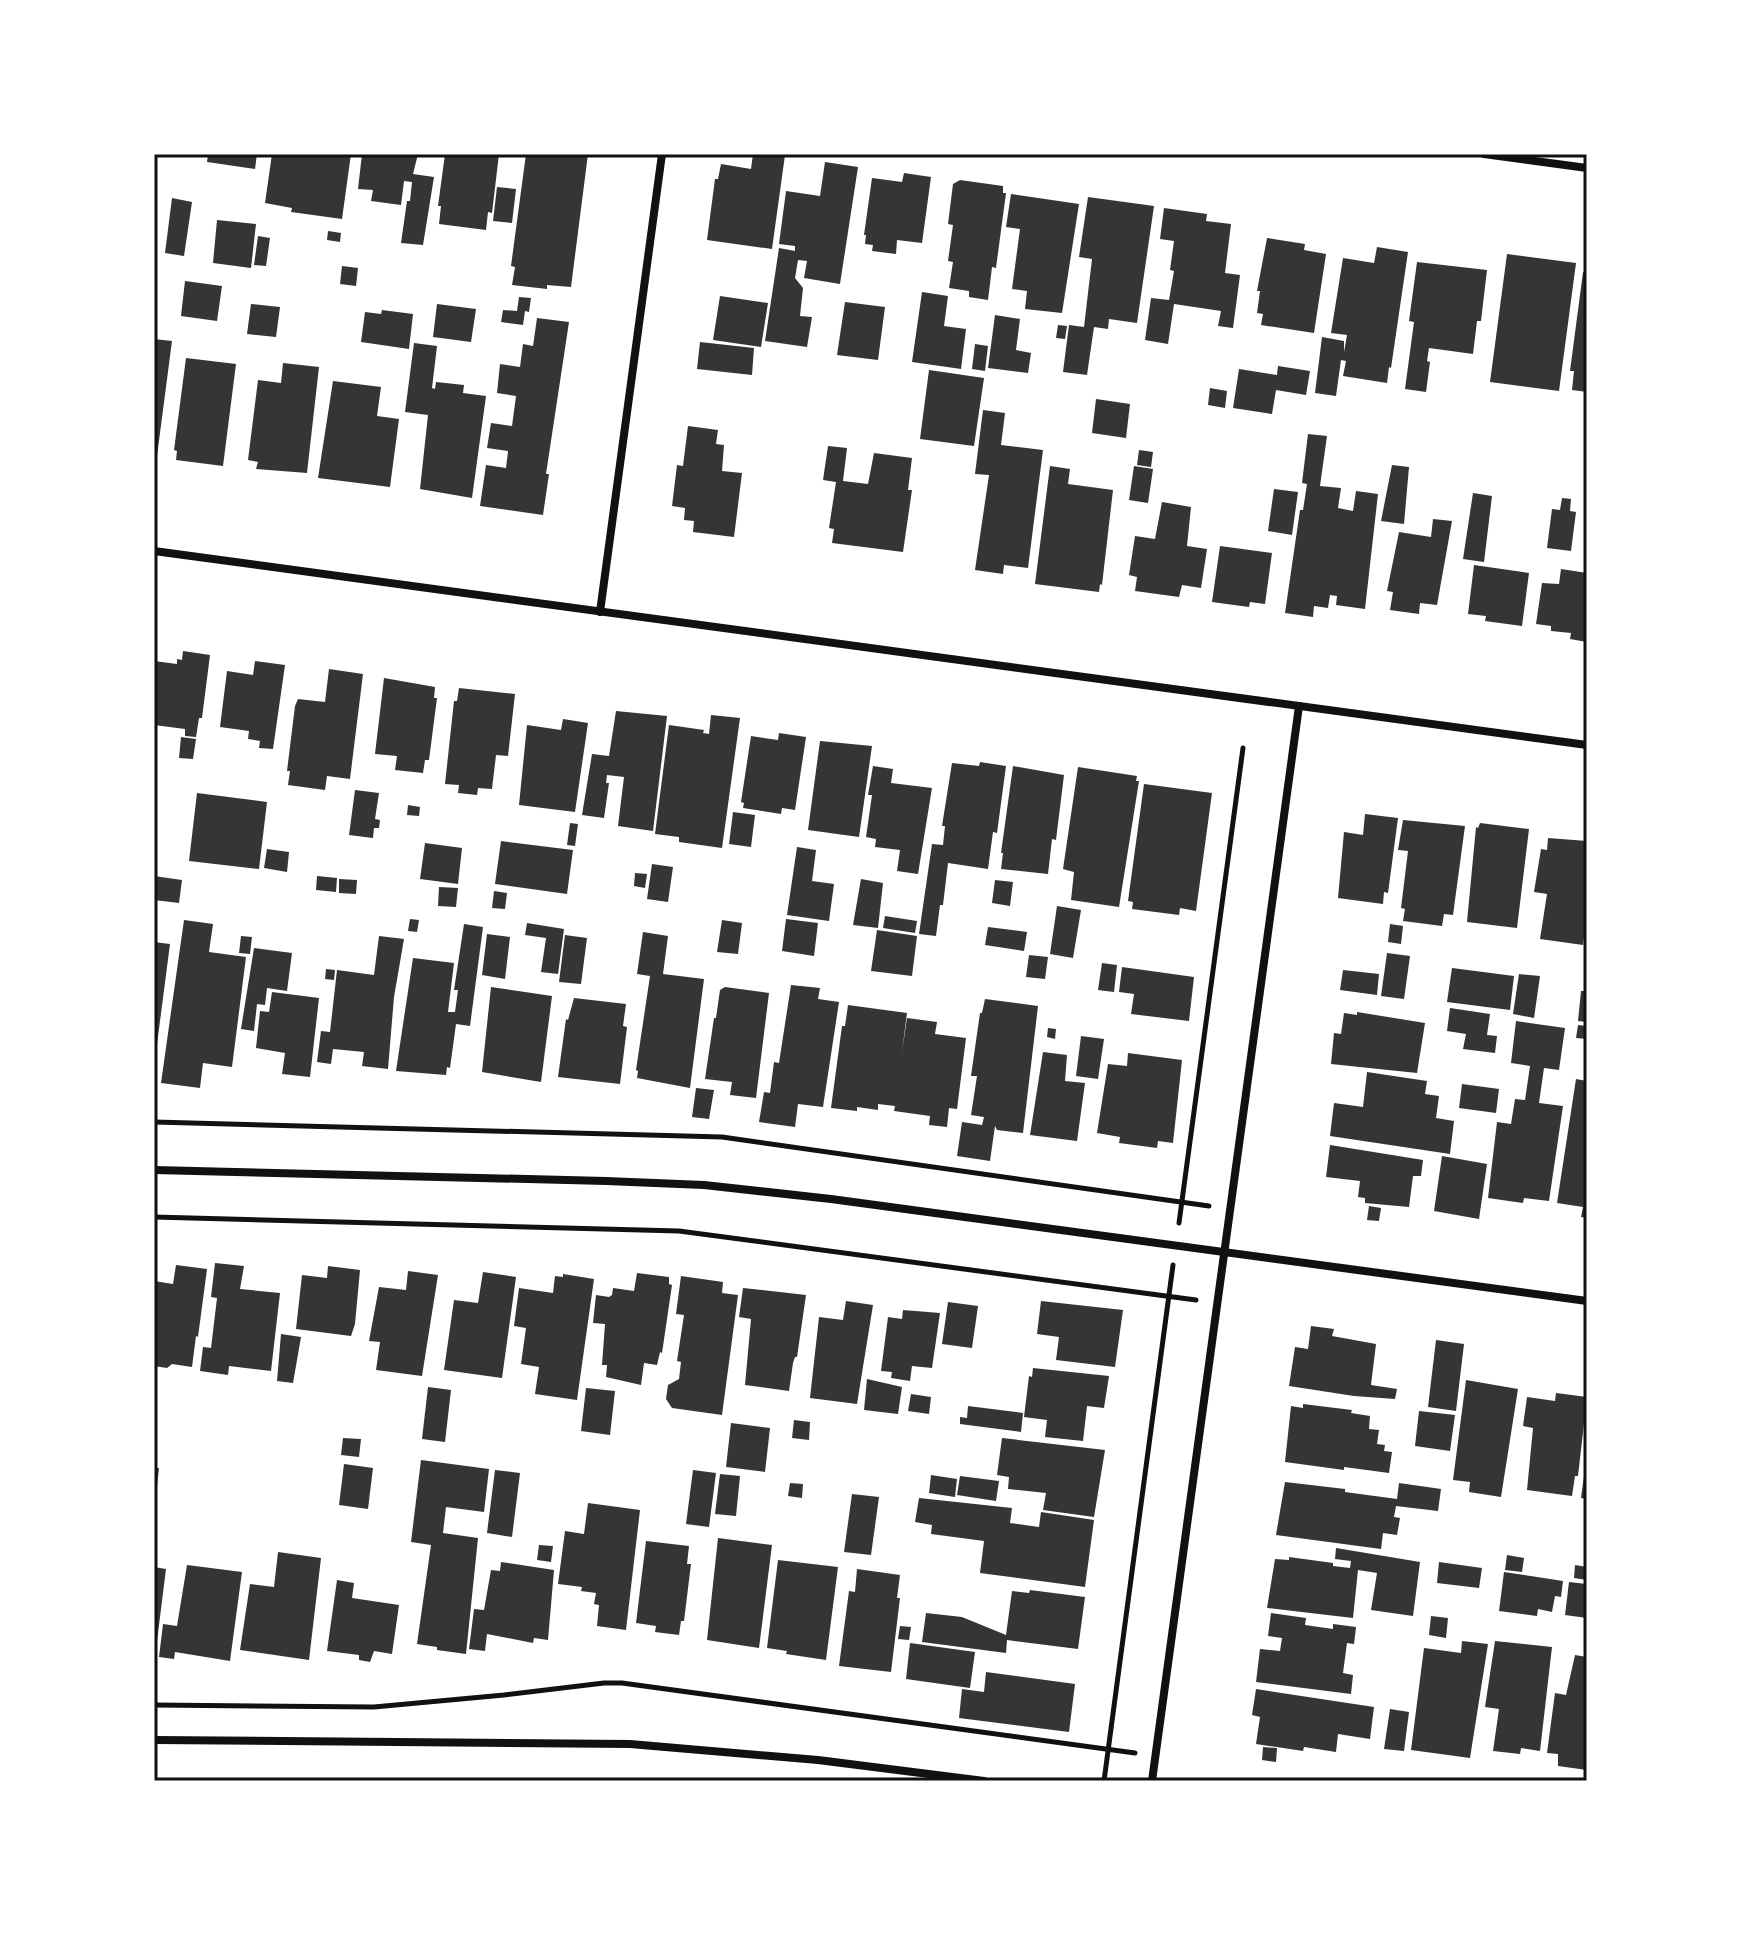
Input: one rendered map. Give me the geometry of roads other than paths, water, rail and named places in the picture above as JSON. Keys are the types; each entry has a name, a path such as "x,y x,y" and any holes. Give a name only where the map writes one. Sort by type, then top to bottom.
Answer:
{"street":[{"path":"600,612 662,154"},
{"path":"1484,154 1587,168"},
{"path":"154,551 1587,745"},
{"path":"1152,1781 1299,706"},
{"path":"154,1170 606,1181 762,1191 1587,1301"},
{"path":"154,1740 630,1744 818,1760 984,1781"}]}
